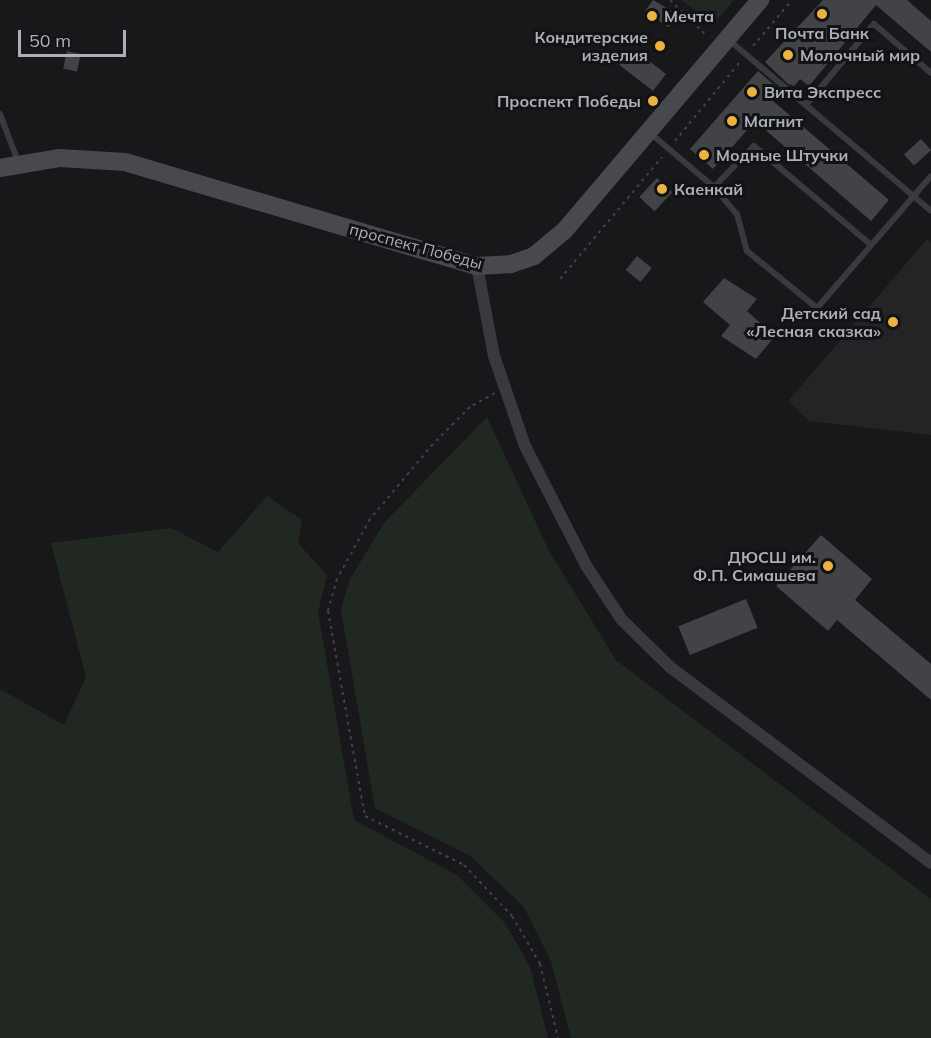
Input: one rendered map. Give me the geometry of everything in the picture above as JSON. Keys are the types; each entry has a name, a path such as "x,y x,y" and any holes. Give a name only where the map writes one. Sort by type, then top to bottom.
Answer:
{"main road":[{"name":"проспект Победы","path":"0,168 86,157 125,162 477,266 511,264 550,245 760,0"}],"street":[{"path":"477,266 503,389 542,484 622,620 670,667 931,862"}],"lane":[{"path":"806,105 874,24 931,73"},
{"path":"723,43 746,54 931,211"},
{"path":"0,114 19,165"},
{"path":"648,132 714,187 737,214 747,251 817,308 931,176"},
{"path":"714,187 754,146 871,245"}],"path":[{"path":"670,0 723,43 739,64"},
{"path":"560,279 792,0"},
{"path":"503,389 470,407 370,519 337,579 328,611 365,816 464,865 512,915 540,964 558,1038"}],"shaded area":[{"path":"681,0 734,0 714,23"},
{"name":"Детский сад «Лесная сказка»","path":"927,239 931,243 931,435 809,421 788,401"},
{"path":"487,417 549,551 616,660 931,899 931,1038 571,1038 551,961 524,907 469,855 375,808 341,610 349,581 384,523"},
{"path":"267,496 302,520 298,543 327,575 318,612 354,820 457,875 505,923 530,967 548,1038 0,1038 0,689 64,725 86,677 51,543 171,528 218,552"}],"building":[{"path":"653,0 678,15 668,27 645,11"},
{"path":"823,0 907,0 931,21 931,52 876,5 809,86 800,79 794,86 788,84 765,62"},
{"path":"67,51 81,54 77,72 63,69"},
{"path":"625,52 639,63 644,57 666,74 653,91 617,63"},
{"path":"758,71 781,91 773,101 889,200 871,221 755,121 713,169 690,149"},
{"path":"921,139 931,150 914,166 904,154"},
{"path":"657,178 672,192 655,211 639,197"},
{"path":"637,256 652,268 640,282 626,270"},
{"path":"724,278 757,299 747,311 775,336 756,359 721,336 730,325 703,302"},
{"path":"821,535 872,579 855,600 931,664 931,700 837,620 828,631 776,586"},
{"path":"746,599 758,628 690,655 678,626"}],"place":[{"name":"Почта Банк","path":"822,14"},
{"name":"Мечта","path":"652,16"},
{"name":"Кондитерские изделия","path":"660,46"},
{"name":"Молочный мир","path":"788,55"},
{"name":"Вита Экспресс","path":"752,92"},
{"name":"Проспект Победы","path":"653,101"},
{"name":"Магнит","path":"732,121"},
{"name":"Модные Штучки","path":"704,155"},
{"name":"Каенкай","path":"662,189"},
{"name":"Детский сад «Лесная сказка»","path":"893,322"},
{"name":"ДЮСШ им. Ф.П. Симашева","path":"828,566"}]}
